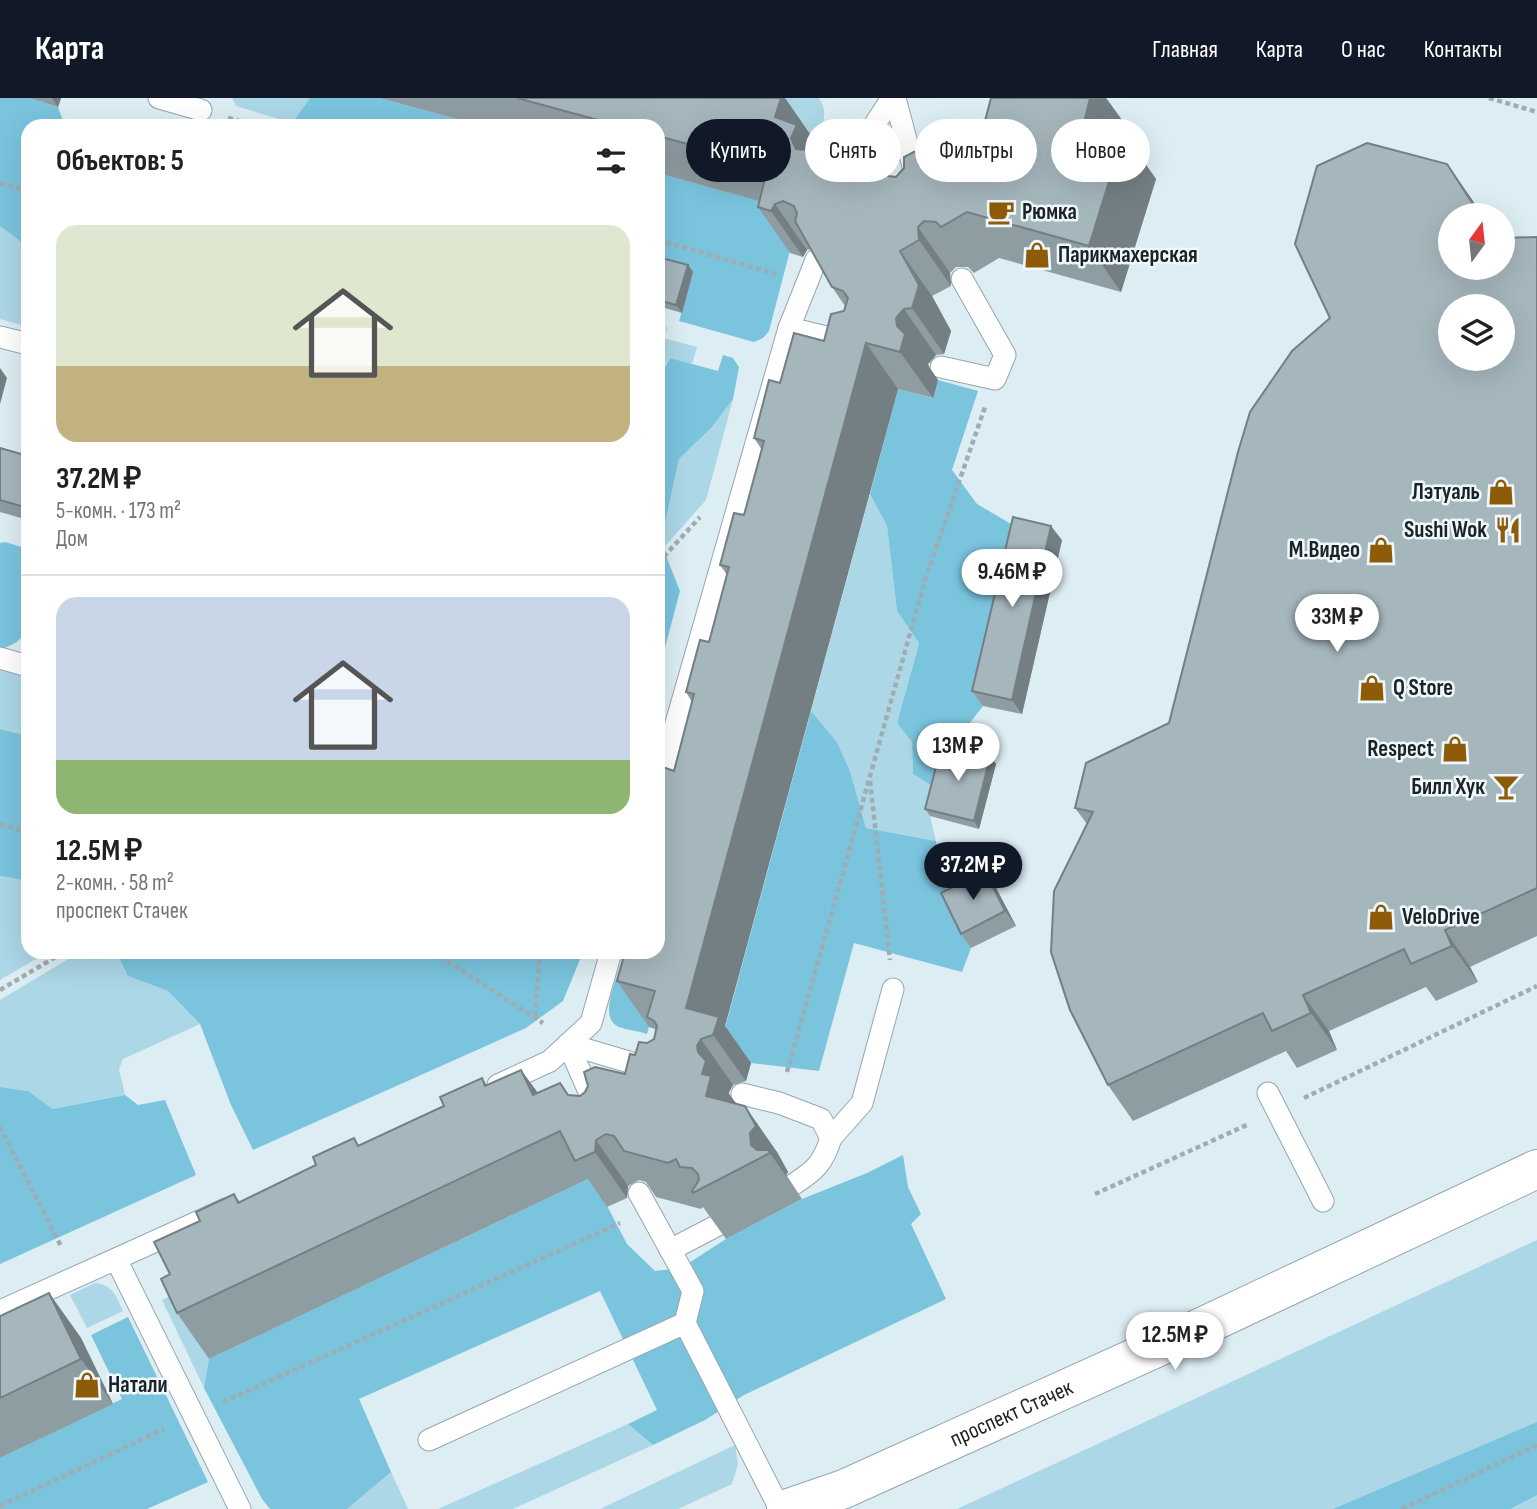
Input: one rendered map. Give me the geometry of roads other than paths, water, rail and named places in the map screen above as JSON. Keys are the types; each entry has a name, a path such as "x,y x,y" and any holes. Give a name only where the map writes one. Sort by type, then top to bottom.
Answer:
{"street":[{"name":"проспект Стачек","path":"786,1509 844,1489 1162,1346 1537,1169"}],"lane":[{"path":"159,98 200,111"},
{"path":"836,184 893,98"},
{"path":"893,98 922,200"},
{"path":"665,762 789,328 816,260"},
{"path":"941,367 995,379 1005,355 962,279"},
{"path":"789,328 867,347"},
{"path":"0,337 21,343"},
{"path":"0,658 21,664"},
{"path":"477,1094 550,1061 590,1023 609,959"},
{"path":"794,1184 811,1173 824,1159 831,1138 862,1103 893,989"},
{"path":"568,1044 677,1076"},
{"path":"568,1044 607,1130"},
{"path":"742,1094 779,1103 821,1119 831,1138"},
{"path":"1272,1102 1322,1201"},
{"path":"0,1311 240,1202"},
{"path":"643,1202 693,1291 684,1323 780,1509"},
{"path":"670,1250 718,1225"},
{"path":"116,1259 240,1509"},
{"path":"429,1440 684,1323"}],"place":[{"name":"Рюмка","path":"1001,212"},
{"name":"Парикмахерская","path":"1037,255"},
{"name":"Лэтуаль","path":"1501,492"},
{"name":"Sushi Wok","path":"1508,530"},
{"name":"М.Видео","path":"1381,550"},
{"name":"Q Store","path":"1372,688"},
{"name":"Respect","path":"1455,749"},
{"name":"Билл Хук","path":"1506,787"},
{"name":"VeloDrive","path":"1381,917"},
{"name":"Натали","path":"87,1385"}]}
